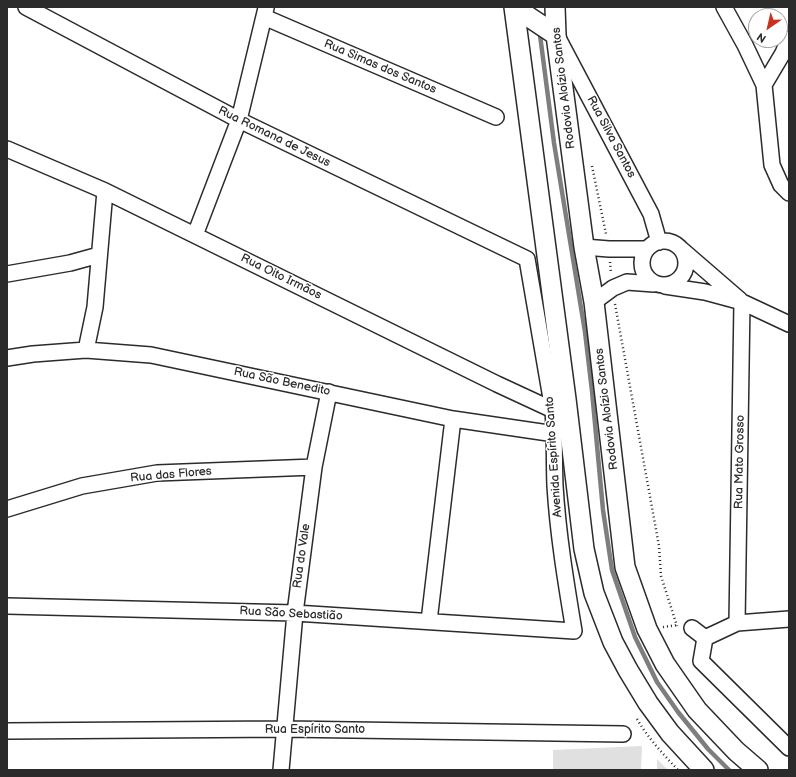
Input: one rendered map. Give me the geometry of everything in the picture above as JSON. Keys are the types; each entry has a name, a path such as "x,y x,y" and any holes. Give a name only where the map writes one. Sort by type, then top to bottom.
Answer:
{"main road":[{"path":"514,7 556,35"},
{"path":"514,7 565,391 584,549 594,593 613,642 636,683 670,733 704,770"},
{"name":"Rodovia Aloízio Santos","path":"555,7 556,35 584,247 594,302 625,566 647,629 665,664 697,710 736,752 758,770"}],"street":[{"name":"Rua Romana de Jesus","path":"26,7 239,120 527,259"},
{"path":"724,7 746,45 764,85 772,165 785,189"},
{"path":"195,235 239,120 265,12"},
{"name":"Rua Simas dos Santos","path":"265,12 496,117"},
{"name":"Rua Silva Santos","path":"556,35 651,214 652,245"},
{"path":"764,85 786,56 789,39"},
{"name":"Rua Oito Irmãos","path":"7,149 105,191 497,384 553,410"},
{"path":"86,350 95,307 105,191"},
{"path":"584,247 609,249 652,245 666,241 673,243 742,302"},
{"path":"652,245 643,255 642,268 644,275 658,284 674,283 680,279 684,273 686,259 679,247"},
{"path":"7,274 70,263 99,255"},
{"name":"Avenida Espírito Santo","path":"527,259 553,410 555,434 555,487 562,555 574,631"},
{"path":"594,302 613,288 628,282 658,284 705,292 742,302 789,324"},
{"name":"Rua Mato Grosso","path":"737,622 742,302"},
{"name":"Rua São Benedito","path":"7,358 33,354 86,350 151,355 453,419 555,434"},
{"name":"Rua do Vale","path":"281,770 295,613 314,467 329,392"},
{"path":"428,622 453,419"},
{"name":"Rua das Flores","path":"7,509 82,486 157,473 314,467"},
{"name":"Rua São Sebastião","path":"7,606 295,613 574,631"},
{"path":"705,638 737,622 789,619"},
{"path":"685,629 705,638"},
{"path":"705,638 701,661 789,748"},
{"name":"Rua Espírito Santo","path":"7,731 285,729 623,734"}],"path":[{"path":"590,159 609,249 613,288 659,546 661,576 685,629"}],"shaded area":[{"path":"642,746 641,770 553,770 553,750"},
{"path":"657,759 668,770 657,770"}],"waterway":[{"path":"540,35 554,143 585,332 603,510 612,570 635,637 657,682 678,712 708,749 729,770"}]}
